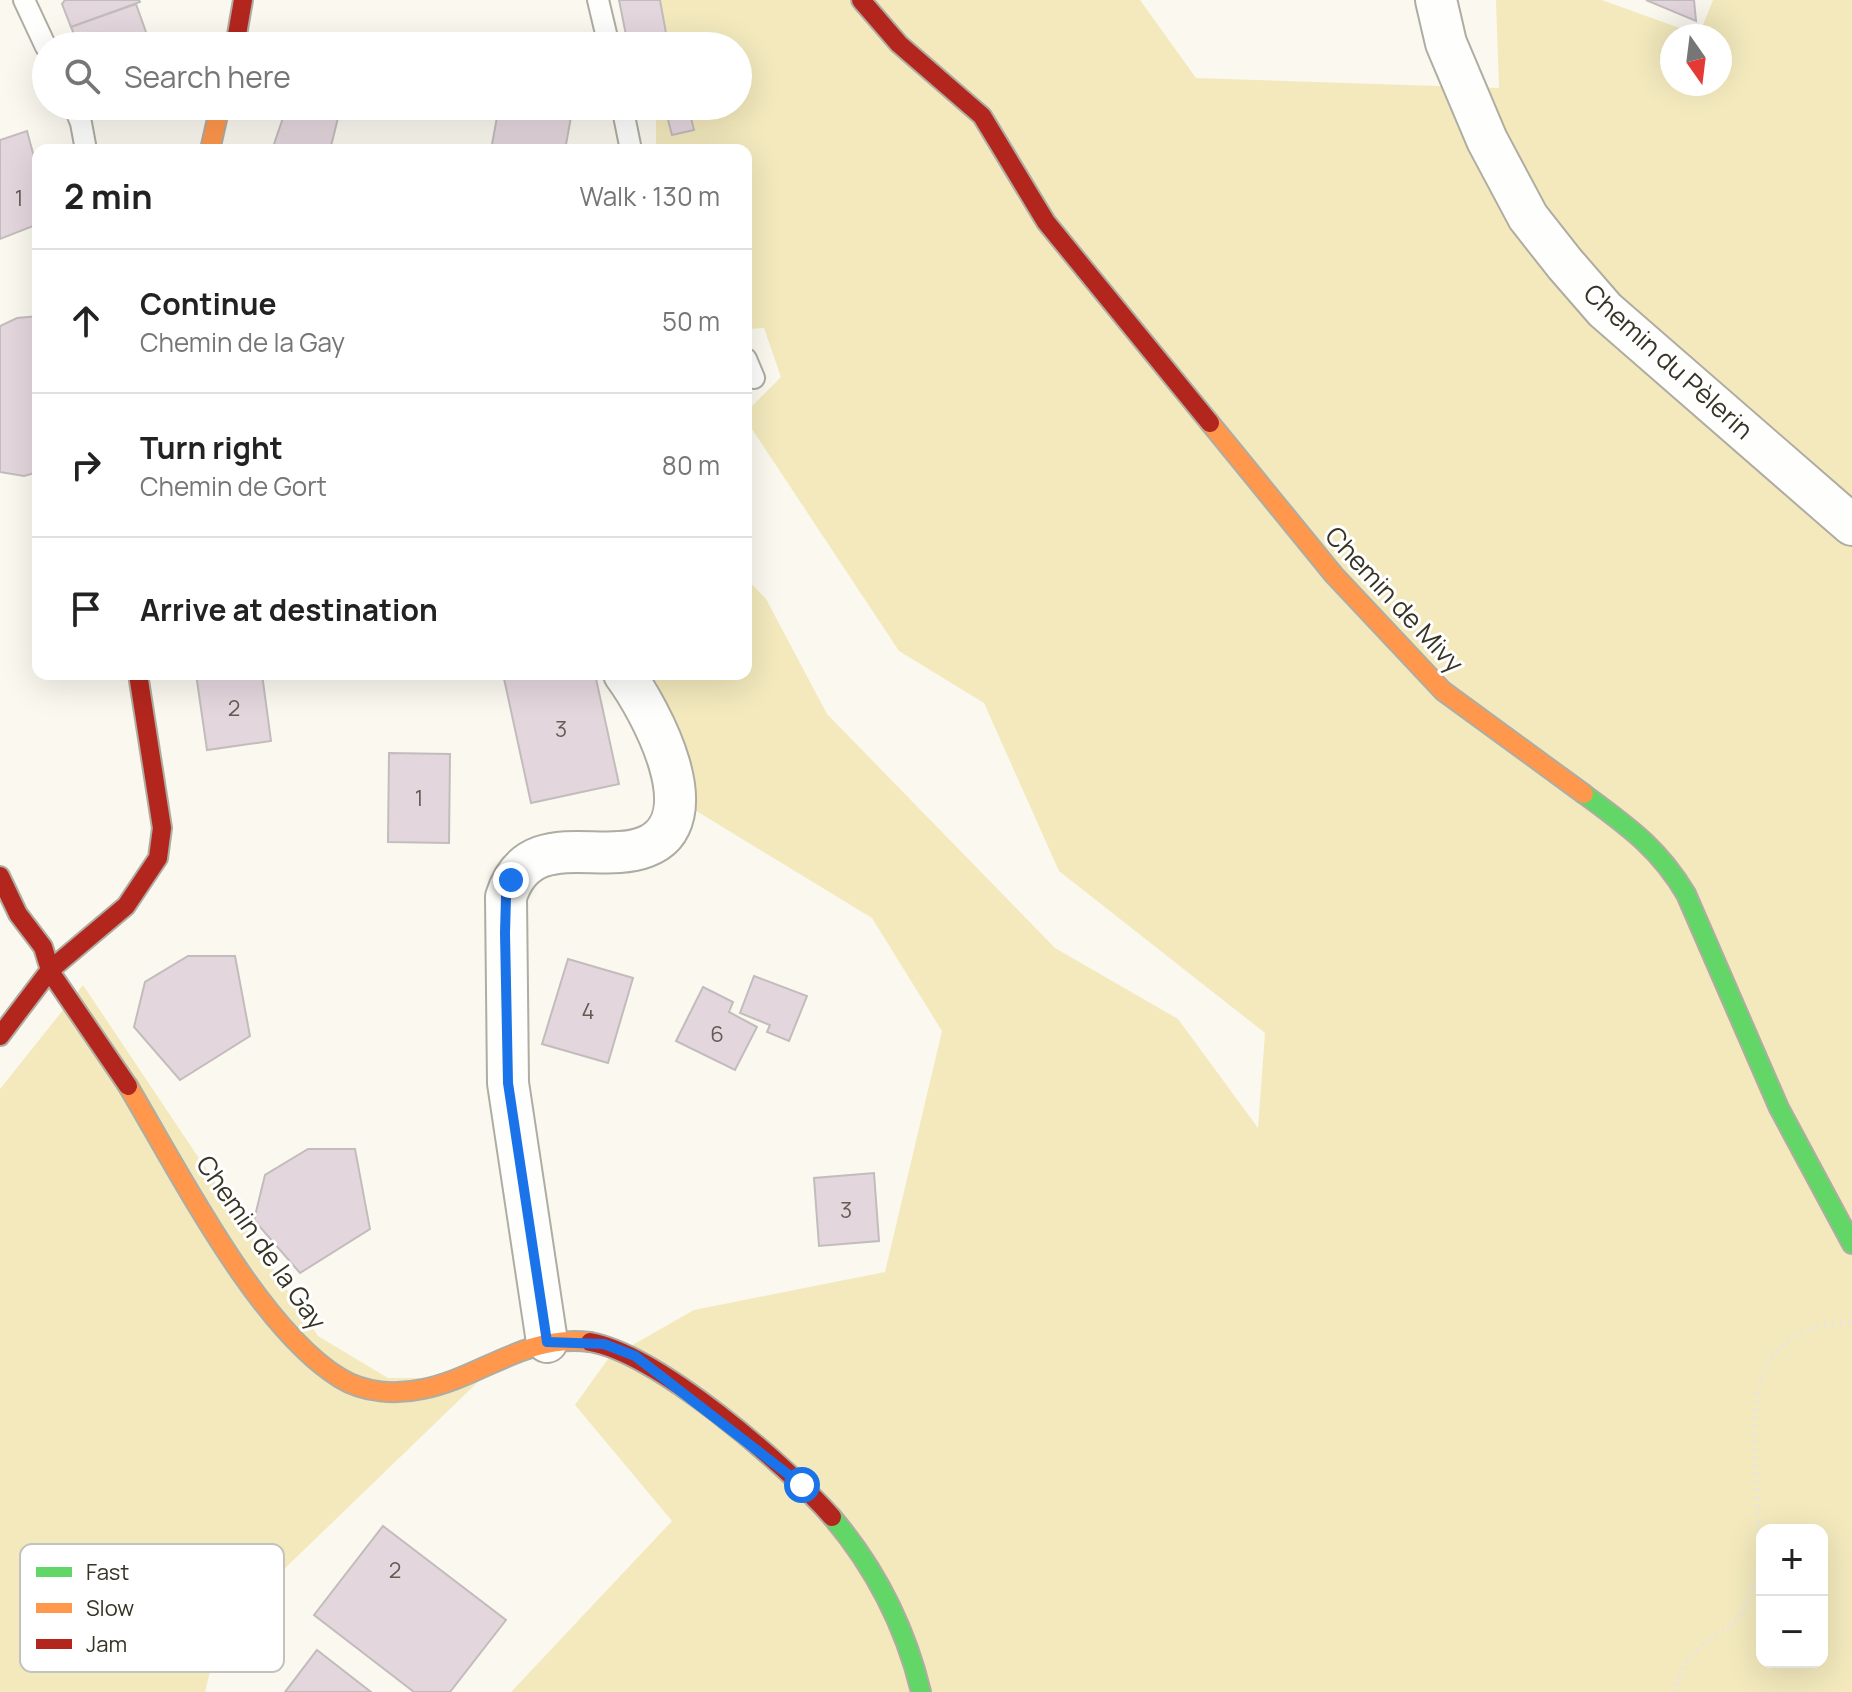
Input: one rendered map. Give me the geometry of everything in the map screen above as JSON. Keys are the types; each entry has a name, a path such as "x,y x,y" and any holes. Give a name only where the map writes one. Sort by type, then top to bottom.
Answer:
{"street":[{"path":"237,32 243,0"},
{"name":"Chemin de Mivy","path":"861,0 899,44 982,116 1046,222 1334,575 1386,633 1443,691 1629,827 1666,861 1686,894 1779,1108 1852,1244"},
{"name":"Chemin du Pèlerin","path":"1436,0 1446,43 1487,140 1528,217 1565,264 1605,310 1852,525"},
{"path":"211,144 217,120"},
{"path":"0,1036 50,970 126,906 158,858 162,828 139,680"},
{"path":"547,1342 508,1083 506,897 511,880 523,867 542,856 562,852 643,849 658,841 671,819 676,800 670,762 656,725 628,680"},
{"name":"Chemin de la Gay","path":"0,876 11,903 43,947 50,970 100,1039 223,1239 273,1312 308,1353 340,1379 372,1390 408,1393 444,1385 547,1342 604,1344 635,1356 802,1485 866,1560 903,1633 921,1692"}],"lane":[{"path":"24,0 39,32"},
{"path":"598,0 606,32"},
{"path":"80,120 85,144"},
{"path":"625,120 630,144"}],"path":[{"path":"1674,1692 1690,1655 1743,1613 1760,1556 1754,1405 1766,1365 1785,1341 1821,1323 1852,1322"}],"shaded area":[{"path":"643,0 1140,0 1196,78 1499,88 1496,0 1602,0 1669,24 1660,24 1660,96 1732,96 1732,24 1703,24 1713,0 1852,0 1852,1692 511,1692 672,1521 575,1405 608,1359 694,1310 885,1272 942,1031 872,918 675,798 610,680 752,680 752,584 766,599 827,714 1055,948 1178,1019 1258,1128 1265,1033 1059,871 984,703 899,651 752,429 752,406 781,377 764,328 752,329 752,144 656,144 656,120 752,120 752,32 655,32 655,19"},
{"path":"83,985 318,1336 388,1378 482,1378 284,1569 284,1544 20,1544 20,1672 210,1672 205,1692 0,1692 0,1089"}],"building":[{"path":"65,0 140,2 71,27 62,4"},
{"path":"619,0 660,0 666,32 625,32"},
{"path":"1646,0 1694,0 1696,21"},
{"path":"136,4 146,32 73,32 71,27"},
{"path":"282,120 338,120 332,144 274,144"},
{"path":"496,120 570,120 566,144 492,144"},
{"path":"668,120 692,120 694,130 672,135"},
{"path":"27,131 32,150 32,226 0,239 0,140"},
{"path":"32,317 32,474 24,476 0,472 0,326 17,318"},
{"path":"197,680 263,680 271,741 207,750"},
{"path":"504,680 596,680 619,784 531,803"},
{"path":"389,753 450,754 449,843 388,842"},
{"path":"188,956 235,956 250,1036 180,1080 134,1027 145,982"},
{"path":"568,959 633,978 608,1063 542,1044"},
{"path":"754,976 807,996 789,1041 767,1032 770,1025 740,1013"},
{"path":"703,987 733,1002 729,1012 757,1027 735,1070 676,1041"},
{"path":"308,1149 355,1149 370,1229 300,1273 254,1220 265,1175"},
{"path":"874,1173 879,1241 819,1246 814,1178"},
{"path":"383,1526 506,1620 450,1692 414,1692 314,1615"},
{"path":"317,1650 371,1692 285,1692"}],"traffic: fast":[{"path":"1584,794 1653,850 1686,894 1779,1108 1852,1244"},
{"path":"832,1517 862,1557 887,1599 907,1644 921,1692"}],"traffic: slow":[{"path":"211,144 217,120"},
{"path":"1210,423 1334,575 1443,691 1584,794"},
{"path":"128,1086 195,1202 250,1286 309,1355 349,1383 370,1390 413,1391 444,1383 545,1344 590,1342"}],"traffic: jam":[{"path":"237,32 243,0"},
{"path":"861,0 899,44 982,116 1046,222 1210,423"},
{"path":"0,1036 50,970 126,906 158,858 162,828 139,680"},
{"path":"0,876 18,914 43,947 51,973 128,1086"},
{"path":"590,1342 618,1351 650,1367 719,1414 784,1469 832,1517"}],"route":[{"path":"511,880 506,897 505,933 508,1083 514,1144 547,1342 604,1344 635,1356 747,1439 802,1485"}]}
